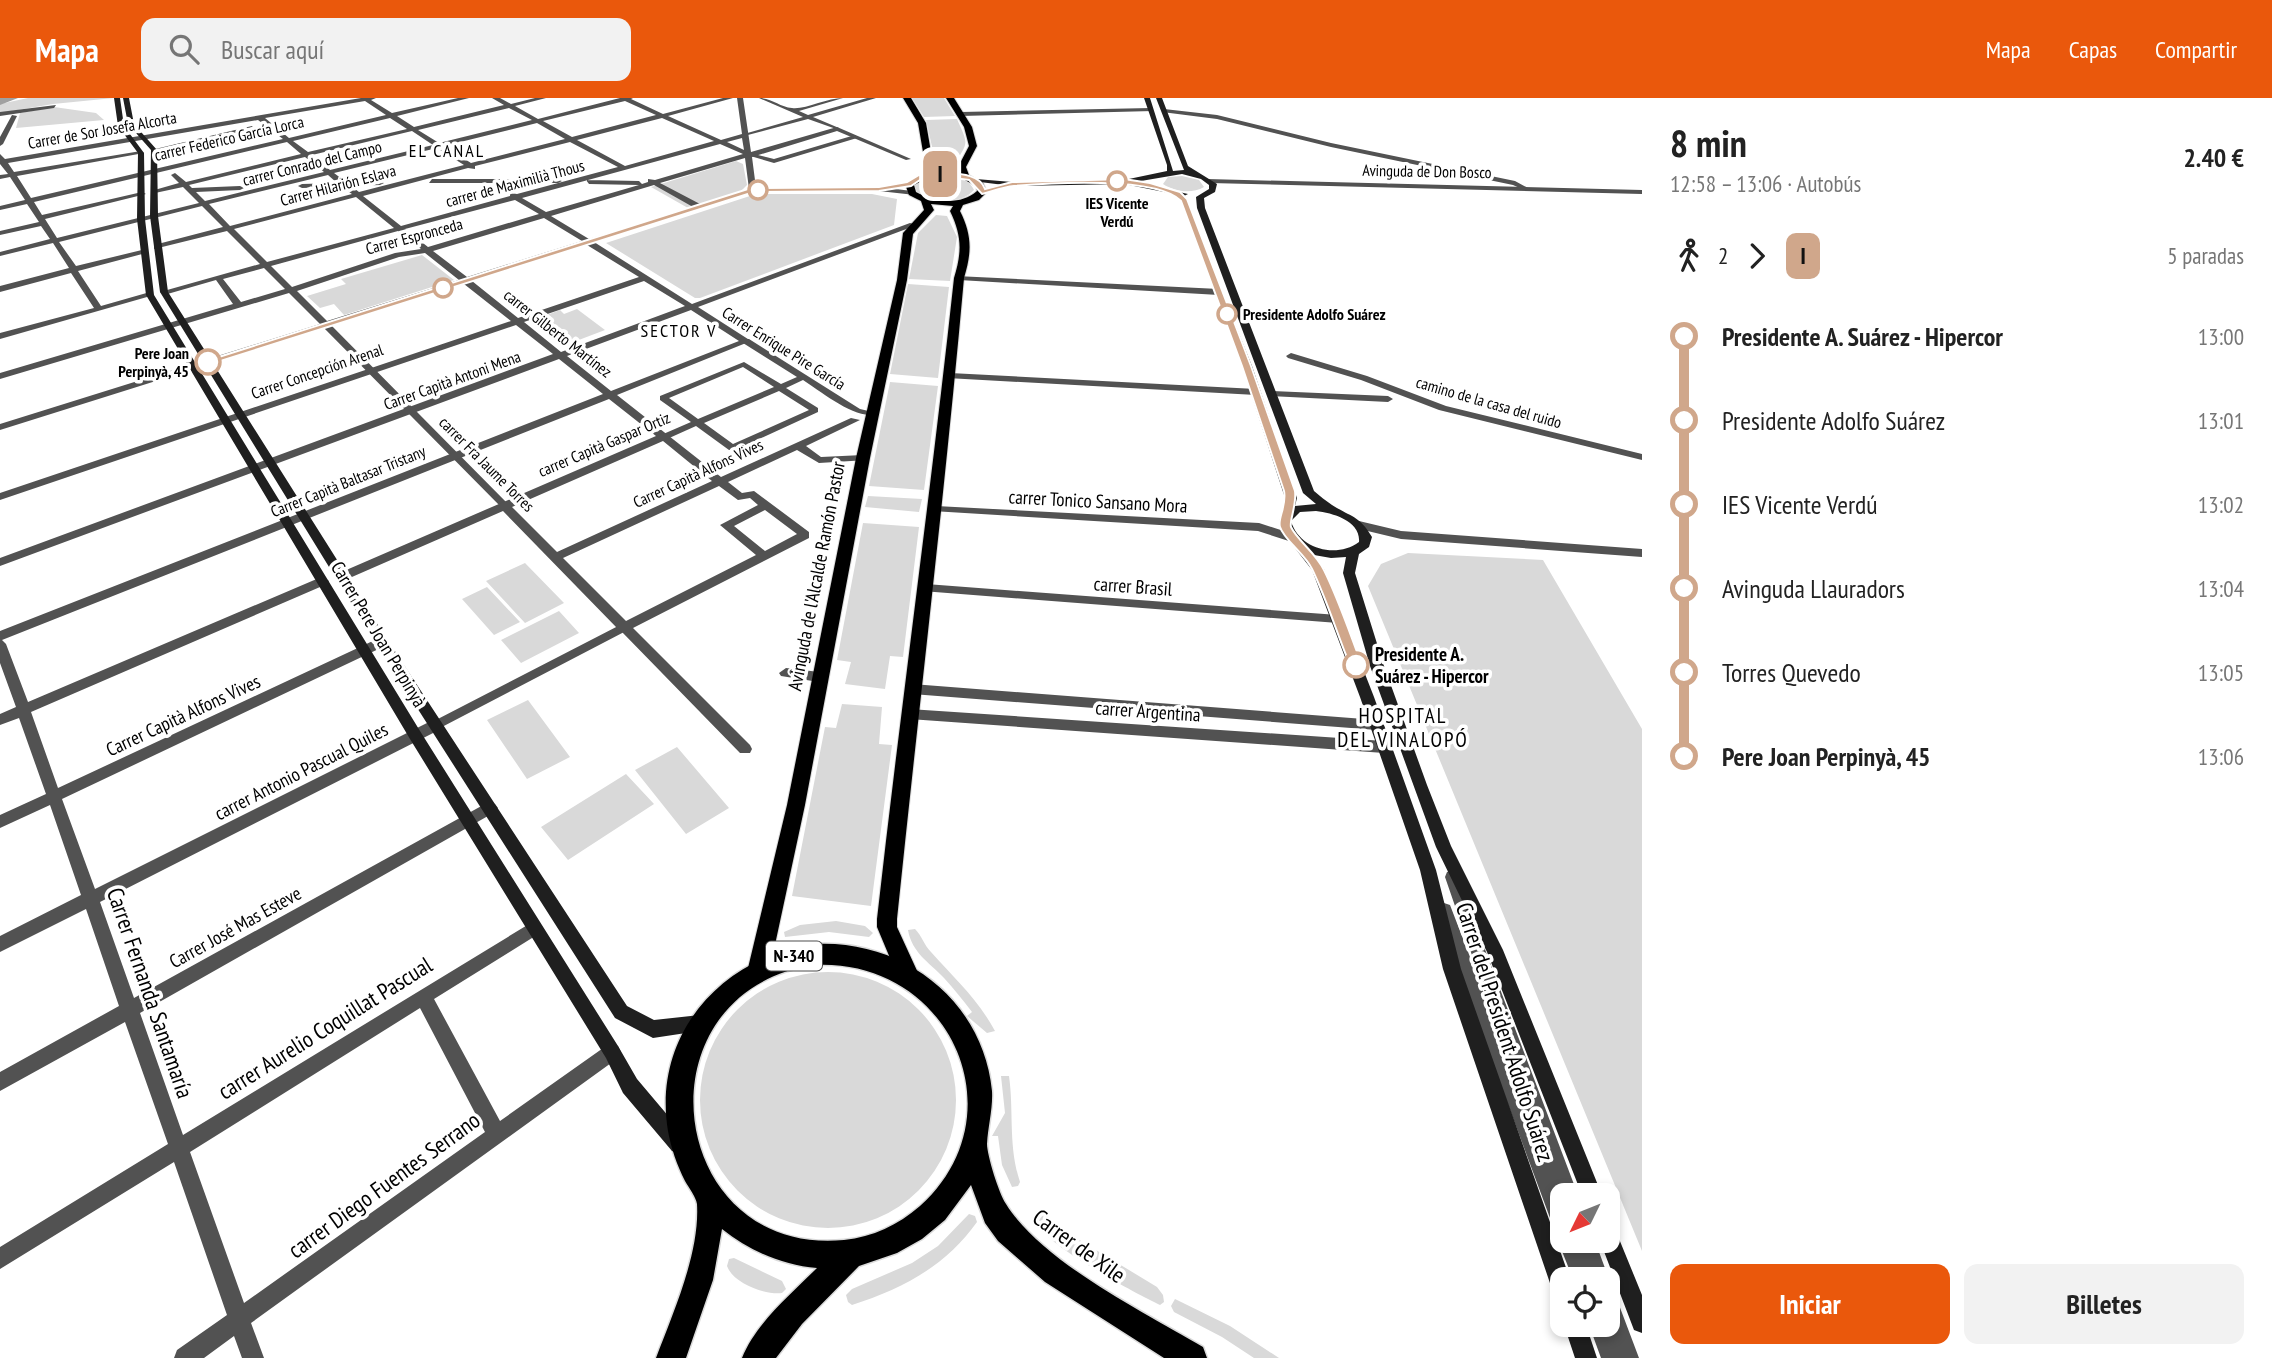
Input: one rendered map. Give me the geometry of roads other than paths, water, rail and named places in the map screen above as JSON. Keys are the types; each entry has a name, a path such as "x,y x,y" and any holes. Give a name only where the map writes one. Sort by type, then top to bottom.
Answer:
{"highway":[{"name":"N-340","path":"818,951 839,952 880,961 908,975 934,996 955,1022 972,1060 979,1103 974,1147 957,1186 929,1220 892,1244 849,1256 797,1254 749,1233 711,1199 688,1154 680,1086 700,1024 726,992 759,968 788,957 818,951"},
{"name":"Carrer de Xile","path":"974,1147 994,1211 1027,1249 1062,1275 1192,1358"},
{"name":"N-340","path":"671,1358 703,1273 710,1235 711,1199"},
{"name":"N-340","path":"757,1358 792,1314 849,1256"}],"main road":[{"path":"908,98 922,123 927,152 934,162 915,193 960,202 982,192 1012,184"},
{"path":"950,98 961,114 973,146 962,167 965,176"},
{"path":"1147,98 1170,164 1170,173"},
{"path":"1159,98 1185,167 1192,174"},
{"path":"126,101 131,124 154,150"},
{"path":"117,102 121,126 141,153"},
{"name":"Carrer Pere Joan Perpinyà","path":"154,150 154,216 164,292 206,362 254,467 415,735 612,1052 630,1086 688,1154"},
{"name":"Carrer Pere Joan Perpinyà","path":"141,153 141,219 150,295 194,366 270,464 621,1012 653,1029 700,1024"},
{"path":"929,174 965,176 976,181 1012,184 1124,181 1170,173 1192,174 1210,181 1214,187 1198,201 1309,493 1330,509"},
{"path":"1159,176 1155,181 1162,188"},
{"path":"976,181 982,192"},
{"path":"1124,181 1177,193 1207,193"},
{"name":"Avinguda de l'Alcalde Ramón Pastor","path":"759,968 796,805 863,458 902,280 908,233 929,210 915,193"},
{"path":"1177,193 1184,200 1256,392 1291,498 1287,515"},
{"path":"908,975 887,927 887,919 912,689 936,509 959,278 964,262 965,231 955,211 960,202"},
{"path":"1287,515 1307,506 1330,509 1345,514 1359,525"},
{"name":"Carrer del President Adolfo Suárez","path":"1287,515 1285,527 1318,569 1377,725 1428,870 1452,969 1555,1267"},
{"name":"Carrer del President Adolfo Suárez","path":"1359,525 1366,537 1357,550 1349,573 1377,666 1444,847 1495,950 1587,1183"},
{"path":"1297,541 1324,553 1357,550"},
{"path":"1615,1253 1642,1322"},
{"path":"1579,1337 1586,1358"}],"street":[{"name":"carrer Federico García Lorca","path":"0,208 142,172 466,98"},
{"path":"495,98 699,207"},
{"path":"155,191 543,98"},
{"path":"626,98 718,142 774,162 855,137"},
{"name":"carrer Conrado del Campo","path":"0,254 626,98"},
{"name":"Carrer Hilarión Eslava","path":"157,247 730,98"},
{"path":"740,98 753,190"},
{"path":"762,98 908,159"},
{"path":"793,111 840,98"},
{"name":"carrer de Maximilià Thous","path":"164,292 746,135 873,98"},
{"name":"Carrer Enrique Pire García","path":"369,99 516,197 858,411 873,413"},
{"path":"154,150 369,99"},
{"name":"Carrer de Sor Josefa Alcorta","path":"1,159 369,99"},
{"path":"0,114 54,106"},
{"path":"961,114 1151,110"},
{"path":"1164,111 1186,111 1233,120 1316,141 1515,183 1524,188"},
{"path":"0,144 14,116"},
{"name":"carrer Gilberto Martínez","path":"260,118 724,485 742,498 750,493 805,534"},
{"name":"Carrer Espronceda","path":"0,376 239,306 398,255 428,250 837,130"},
{"path":"0,177 141,153"},
{"path":"1,159 99,309"},
{"name":"carrer Fra Jaume Torres","path":"175,175 745,749"},
{"path":"192,190 488,179 654,183"},
{"name":"Avinguda de Don Bosco","path":"1210,181 1642,192"},
{"path":"0,427 753,190 879,189 915,193"},
{"path":"48,196 142,193"},
{"path":"0,233 142,193"},
{"name":"Carrer Capità Antoni Mena","path":"0,562 914,225"},
{"path":"0,289 144,251"},
{"path":"218,277 239,306"},
{"name":"Carrer Concepción Arenal","path":"0,497 645,278"},
{"path":"959,278 1219,292"},
{"path":"0,336 150,295"},
{"name":"Carrer Capità Baltasar Tristany","path":"0,636 746,341"},
{"name":"camino de la casa del ruido","path":"1291,356 1364,378 1443,408 1642,457"},
{"path":"744,364 814,410 732,448 698,423 663,398 744,364"},
{"path":"950,376 1256,392"},
{"name":"carrer Capità Gaspar Ortiz","path":"341,577 804,377"},
{"path":"1272,394 1388,399"},
{"name":"Carrer Capità Alfons Vives","path":"555,557 724,485 855,420"},
{"path":"798,446 819,460 863,458"},
{"path":"763,555 726,525 766,505"},
{"name":"carrer Tonico Sansano Mora","path":"936,509 1259,527 1297,541"},
{"name":"carrer Tonico Sansano Mora","path":"1259,527 1287,515"},
{"path":"1359,525 1401,535 1642,553"},
{"name":"carrer Antonio Pascual Quiles","path":"0,944 436,725 805,534"},
{"path":"1357,550 1378,540 1401,535"},
{"path":"0,720 323,582"},
{"name":"carrer Brasil","path":"926,588 1338,619"},
{"name":"Carrer Capità Alfons Vives","path":"0,822 382,642"},
{"name":"Carrer Fernanda Santamaría","path":"0,644 253,1358"},
{"path":"786,673 820,677"},
{"name":"carrer Argentina","path":"912,689 1377,725"},
{"name":"carrer Argentina","path":"909,715 1384,747"},
{"name":"Carrer José Mas Esteve","path":"0,1082 490,808"},
{"name":"Carrer del President Adolfo Suárez","path":"1444,847 1475,944 1564,1183"},
{"name":"Carrer del President Adolfo Suárez","path":"1428,870 1550,1192"},
{"name":"carrer Aurelio Coquillat Pascual","path":"0,1259 534,928"},
{"path":"423,996 496,1135"},
{"name":"carrer Diego Fuentes Serrano","path":"185,1358 612,1052"},
{"path":"1126,1316 1207,1358"},
{"path":"1604,1337 1612,1358"},
{"path":"1620,1337 1628,1358"}],"waterway":[{"path":"0,101 12,98"}],"place":[{"name":"IES Vicente Verdú","path":"1117,181"},
{"name":"Presidente Adolfo Suárez","path":"1227,314"},
{"name":"Pere Joan Perpinyà, 45","path":"208,362"},
{"name":"Presidente A. Suárez - Hipercor","path":"1356,665"}],"district":[{"name":"EL CANAL","path":"447,151"},
{"name":"SECTOR V","path":"679,331"},
{"name":"HOSPITAL DEL VINALOPÓ","path":"1403,728"}]}
